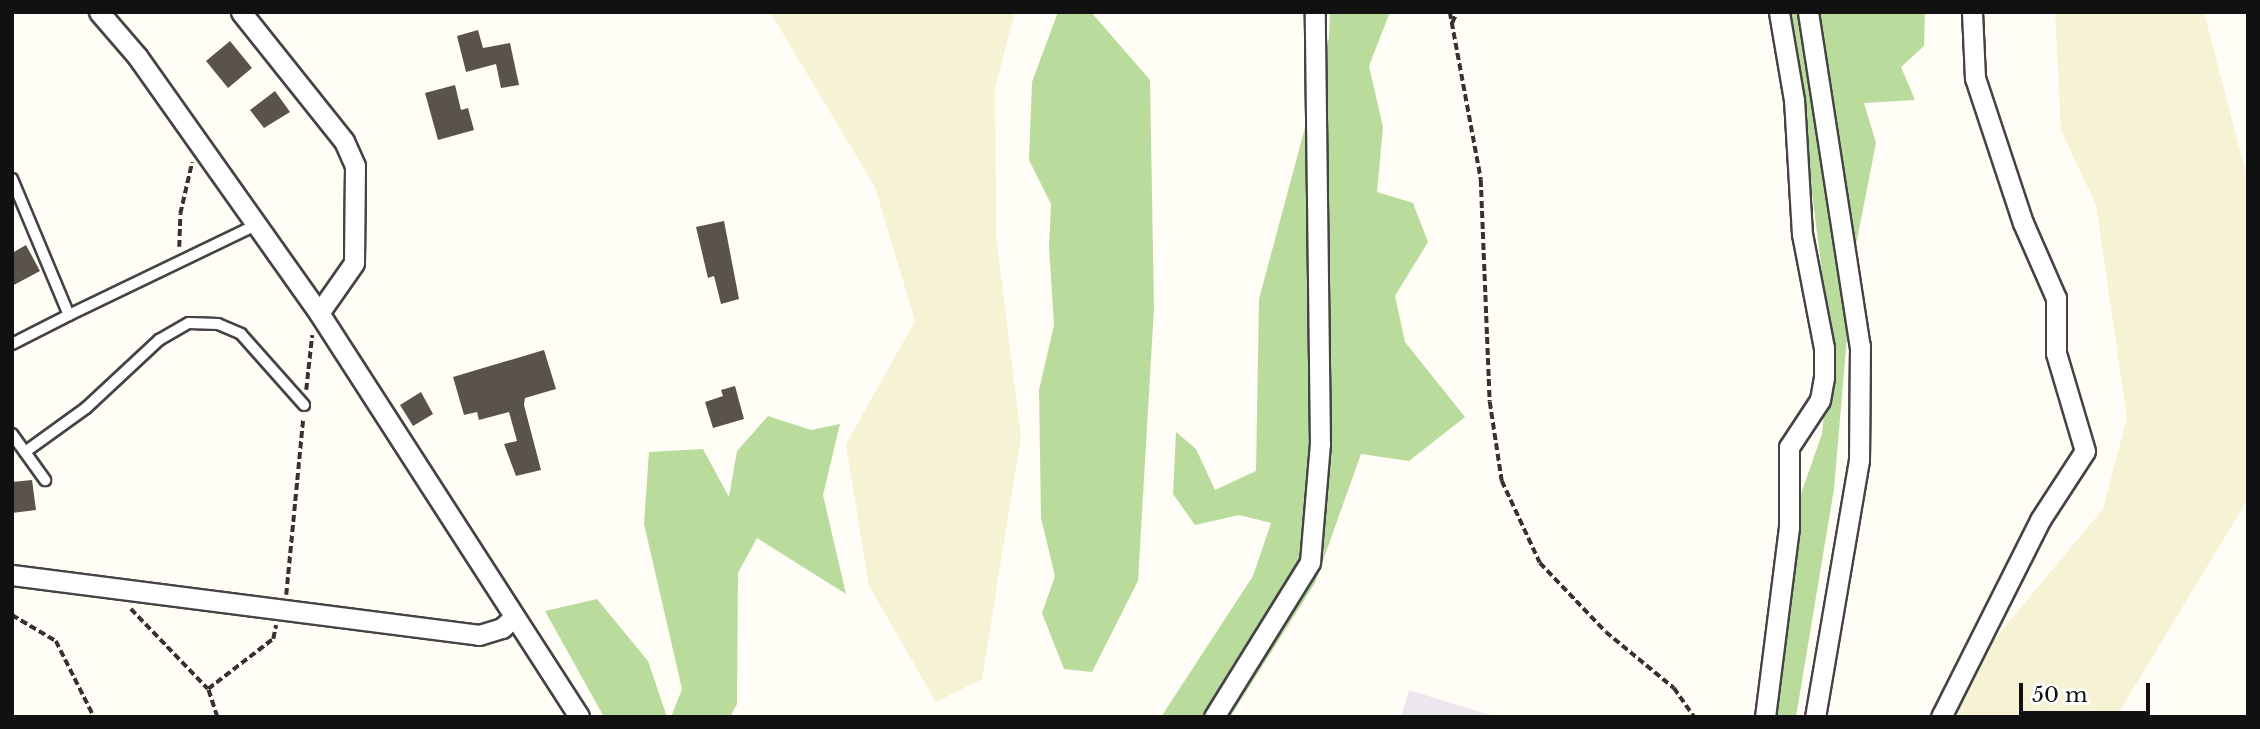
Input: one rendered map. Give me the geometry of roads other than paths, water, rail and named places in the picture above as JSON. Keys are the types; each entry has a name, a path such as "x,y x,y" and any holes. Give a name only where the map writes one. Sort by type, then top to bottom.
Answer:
{"street":[{"path":"99,12 199,144 319,313 579,717"},
{"path":"241,12 344,141 355,166 354,263 319,313"},
{"path":"1213,717 1310,562 1320,444 1315,12"},
{"path":"1765,717 1790,528 1789,447 1820,400 1824,377 1824,348 1802,234 1794,100 1779,12"},
{"path":"1808,12 1860,346 1859,460 1815,717"},
{"path":"1941,717 2040,520 2085,451 2056,354 2056,298 2023,223 1975,78 1972,12"},
{"path":"12,575 112,590 480,635 502,628 514,617"}],"lane":[{"path":"12,179 69,315"},
{"path":"12,344 256,225"},
{"path":"25,452 86,408 159,340 189,323 218,324 241,334 304,405"},
{"path":"12,434 45,480"}]}
